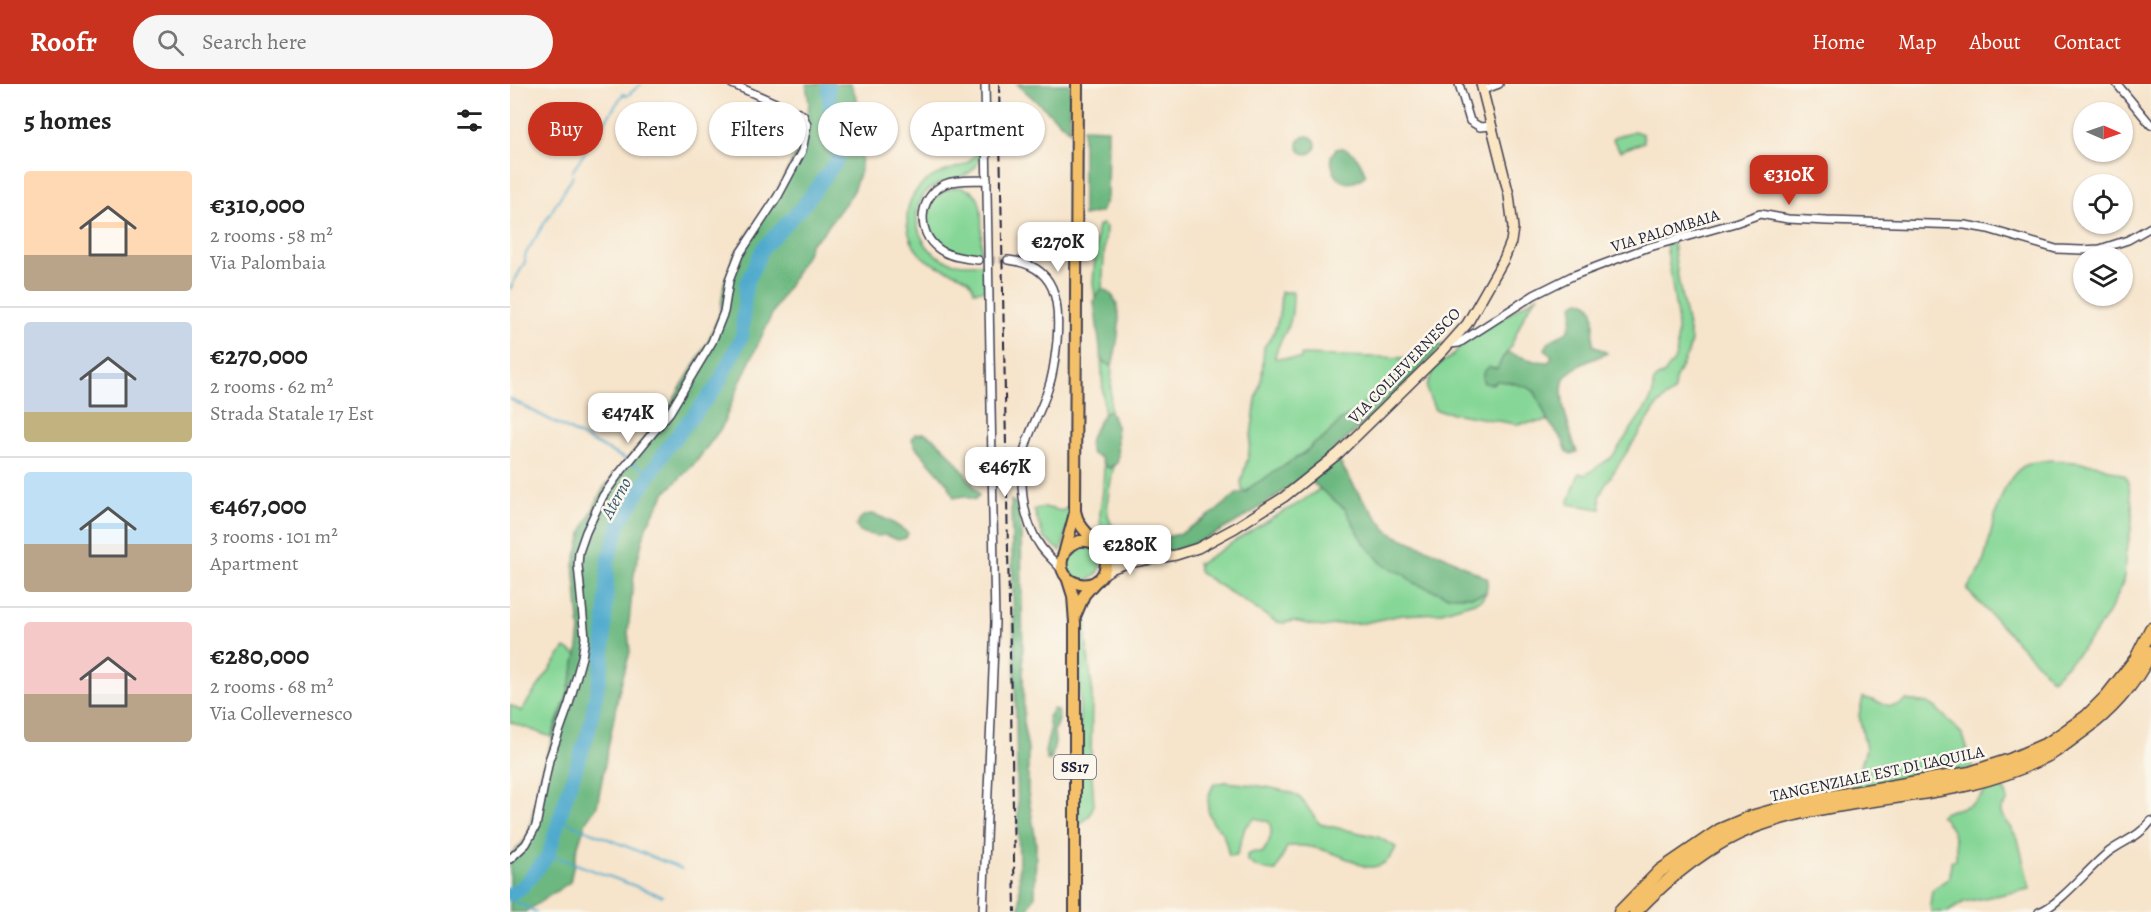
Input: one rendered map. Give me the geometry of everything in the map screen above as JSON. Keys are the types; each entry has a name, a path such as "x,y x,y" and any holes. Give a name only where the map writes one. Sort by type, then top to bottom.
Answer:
{"highway":[{"name":"TANGENZIALE EST DI L'AQUILA","path":"1620,912 1660,871 1720,830 1751,817 1807,801 1970,773 2010,760 2049,743 2086,717 2107,696 2136,659 2151,629"},
{"name":"TANGENZIALE EST DI L'AQUILA","path":"1635,912 1667,879 1703,853 1756,826 1807,811 1971,784 2011,771 2050,754 2090,726 2114,704 2143,668 2151,652"}],"main road":[{"name":"SS17","path":"1075,912 1075,623 1073,596 1062,561 1071,532 1075,507 1077,84"},
{"name":"SS17","path":"1075,507 1080,525 1099,546"},
{"path":"1064,553 1069,546 1087,540 1099,546 1106,561 1099,578 1086,585 1078,584 1065,574"},
{"name":"SS17","path":"1075,623 1081,599 1099,578"}],"street":[{"path":"510,859 526,844 536,826 549,760 569,704 582,657 585,638 578,565 579,552 586,532 603,496 658,428 700,366 724,312 729,280 739,255 778,196 802,151 807,125 803,115 732,84"},
{"path":"983,912 995,614 985,84"},
{"path":"1459,84 1470,121 1477,127 1492,126"},
{"path":"1482,87 1499,84"},
{"path":"2117,84 2151,125"},
{"name":"VIA COLLEVERNESCO","path":"1099,578 1117,566 1150,558 1176,555 1202,546 1284,497 1333,459 1450,344 1470,320 1504,259 1512,236 1513,221 1511,202 1482,87"},
{"path":"978,260 948,253 936,247 924,231 923,213 929,197 943,185 987,180"},
{"name":"VIA PALOMBAIA","path":"1450,344 1461,343 1534,295 1587,270 1646,248 1735,224 1760,214 1788,219 1965,225 1988,229 2056,249 2082,250 2100,249 2128,240 2151,227"},
{"path":"1008,260 1025,263 1043,275 1054,291 1058,306 1053,371 1044,400 1026,442 1022,470 1025,504 1034,536 1065,574"},
{"name":"VIA COLLEVERNESCO","path":"1099,546 1119,556 1150,558"},
{"path":"1044,551 1054,556 1061,556 1064,553"},
{"path":"2039,912 2066,892 2109,852 2139,835 2151,821"}],"green space":[{"path":"806,84 851,84 858,102 818,102 818,156 862,156 861,168 852,194 823,233 810,244 807,254 773,312 722,427 696,462 665,493 646,527 634,574 628,632 630,652 619,691 597,806 586,821 570,882 525,912 510,912 510,856 525,840 529,832 541,772 567,696 577,655 580,631 574,565 583,530 604,487 665,414 708,342 720,313 724,284 733,257 774,196 795,156 806,156 809,103"},
{"path":"1017,84 1070,84 1070,131 1045,109 1045,102 1037,102"},
{"path":"1083,128 1108,129 1107,198 1101,212 1083,216"},
{"path":"1634,131 1643,134 1644,142 1620,151 1613,140 1615,137"},
{"path":"1307,136 1313,139 1316,145 1313,151 1307,154 1301,151 1298,145 1301,139"},
{"path":"1342,148 1354,155 1360,162 1366,175 1359,180 1346,183 1337,177 1331,156 1336,149"},
{"path":"974,156 980,156 971,171 934,186 928,191 918,207 917,216 924,242 937,255 954,263 982,264 985,290 974,291 971,283 964,277 924,258 915,248 907,223 910,203 919,187 936,175 965,164"},
{"path":"960,187 974,193 979,202 981,252 959,252 943,246 933,235 928,223 929,211 935,199 945,191"},
{"path":"1102,224 1106,227 1102,289 1095,296 1093,283 1097,231 1098,226"},
{"path":"1673,243 1691,341 1675,380 1674,392 1657,406 1605,485 1600,496 1601,509 1568,504 1579,473 1585,475 1612,457 1649,403 1656,378 1665,373 1674,361 1677,351 1677,317 1666,244"},
{"path":"1102,289 1116,302 1118,312 1118,335 1112,366 1103,362 1101,356 1094,302 1095,296"},
{"path":"1281,292 1293,292 1293,307 1290,322 1275,358 1301,359 1301,355 1411,358 1324,438 1246,492 1242,489 1241,482 1248,457 1256,400 1262,376 1264,347 1278,321"},
{"path":"1539,295 1529,308 1509,350 1501,360 1497,381 1518,384 1532,390 1539,399 1548,421 1515,424 1435,410 1427,391 1427,385 1435,367 1451,357 1460,347 1483,330"},
{"path":"1578,301 1590,305 1594,317 1593,345 1607,353 1575,369 1566,376 1563,382 1565,413 1577,452 1571,454 1567,452 1562,439 1548,421 1535,392 1509,382 1484,383 1482,378 1484,371 1489,367 1497,369 1503,357 1508,353 1535,361 1549,362 1552,356 1545,349 1553,339 1562,335 1570,327 1573,305"},
{"path":"1432,344 1445,344 1343,443 1260,508 1211,536 1173,551 1139,554 1125,552 1118,547 1120,540 1133,534 1161,538 1180,534 1215,512 1238,493 1246,492 1250,487 1305,453 1313,444 1324,438 1419,351"},
{"path":"1101,356 1103,362 1112,366 1110,411 1104,412"},
{"path":"1110,411 1116,426 1118,459 1117,463 1109,468 1104,465 1100,457 1092,454 1089,442 1104,412"},
{"path":"924,433 939,443 962,469 979,495 975,500 963,496 954,498 948,484 915,446 912,439 915,434"},
{"path":"1337,458 1359,494 1387,530 1445,556 1488,579 1486,593 1473,596 1448,596 1414,583 1403,574 1383,565 1365,544 1345,509 1309,480"},
{"path":"2051,460 2095,464 2126,476 2131,496 2132,514 2124,576 2110,611 2093,636 2052,679 1967,590 1982,566 1996,512 2007,485 2024,466"},
{"path":"1104,465 1109,468 1114,465 1108,495 1108,515 1116,530 1125,536 1120,540 1118,547 1121,550 1109,547 1101,537 1100,512"},
{"path":"1320,489 1345,509 1365,544 1383,564 1404,574 1414,583 1448,596 1473,596 1486,593 1481,600 1438,613 1401,615 1364,623 1322,627 1293,621 1276,622 1200,573 1197,563 1199,564"},
{"path":"1011,500 1018,505 1021,529 1024,728 1028,749 1028,792 1036,842 1035,896 1026,912 1020,912"},
{"path":"1070,506 1069,523 1061,551 1044,538 1034,510 1044,507 1062,511"},
{"path":"872,514 904,530 908,533 906,538 898,540 885,535 877,536 860,532 856,526 859,520"},
{"path":"1084,546 1096,551 1101,563 1096,575 1084,580 1072,575 1067,563 1072,551"},
{"path":"1085,600 1086,639 1092,688 1091,764 1094,804 1090,815 1079,826 1080,630"},
{"path":"565,648 577,655 567,696 551,737 510,722 510,705 521,711"},
{"path":"1863,697 1890,706 1899,705 1906,700 1928,703 1935,707 1963,735 1973,768 1850,789 1866,749 1859,715"},
{"path":"1053,709 1057,710 1059,717 1054,731 1055,743 1051,760 1047,760 1045,752 1050,730 1048,717"},
{"path":"1225,782 1290,792 1303,801 1320,824 1378,837 1396,847 1385,862 1367,867 1319,849 1302,846 1287,847 1276,871 1261,869 1247,861 1247,855 1254,852 1262,853 1265,850 1271,834 1269,822 1255,818 1245,827 1237,855 1229,856 1222,832 1210,816 1208,798 1214,784"},
{"path":"1993,786 2002,788 2006,794 2008,801 2001,809 2001,814 2018,839 2030,889 1964,902 1948,912 1932,912 1930,906 1932,890 1950,877 1951,861 1956,860 1954,835 1940,815 1973,803"}],"waterway":[{"path":"572,172 623,94 627,96 641,84"},
{"name":"Aterno","path":"510,894 522,887 548,856 589,730 603,660 608,561 620,522 667,448 717,386 742,336 746,284 763,248 803,206 838,159 828,84"},
{"path":"510,289 525,262 525,255 573,176"},
{"path":"510,399 627,460"},
{"path":"630,462 651,473"},
{"path":"559,819 682,869"},
{"path":"549,854 662,896"},
{"path":"510,899 536,912"}],"tunnel":[{"path":"978,260 1008,260"}],"railway":[{"path":"999,84 1015,912"}]}
